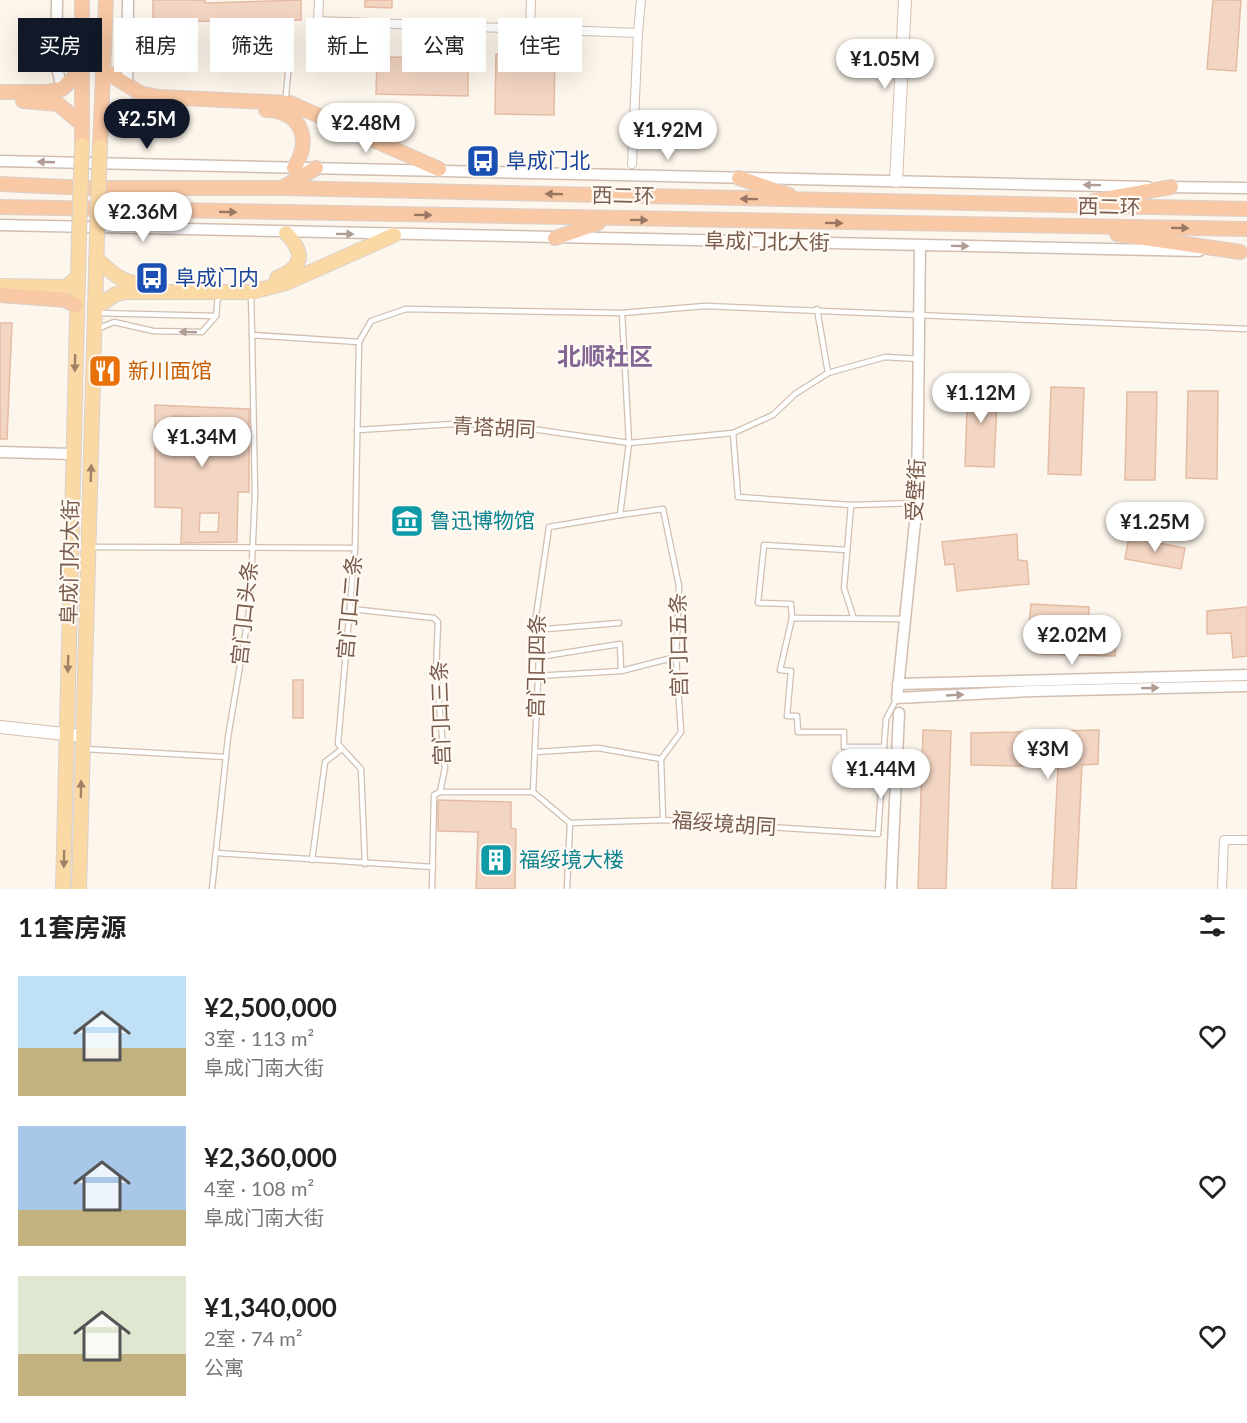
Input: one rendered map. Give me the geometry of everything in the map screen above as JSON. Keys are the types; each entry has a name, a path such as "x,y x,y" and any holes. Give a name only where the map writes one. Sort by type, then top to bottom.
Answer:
{"highway":[{"path":"82,0 82,18"},
{"path":"100,146 106,0"},
{"path":"103,70 140,93 159,97 290,103 439,169"},
{"path":"0,92 46,92 62,88 79,72"},
{"path":"82,72 82,145"},
{"path":"0,101 58,104 82,124"},
{"path":"100,128 116,114 139,104 277,110 294,120 304,136 303,154 294,168"},
{"path":"282,188 316,168"},
{"path":"739,178 802,200"},
{"name":"西二环","path":"0,184 87,188 282,188 1059,207 1247,209"},
{"path":"1059,207 1171,187"},
{"name":"西二环","path":"0,207 607,220 1247,229"},
{"path":"555,238 607,220"},
{"path":"1059,226 1244,252"},
{"path":"0,295 65,300 75,305"}],"main road":[{"path":"896,181 905,0"},
{"name":"阜成门内大街","path":"63,889 75,305 82,145"},
{"name":"阜成门内大街","path":"79,889 100,146"},
{"path":"95,310 116,294 126,292 218,289 246,285 292,272 299,260 298,246 286,233"},
{"path":"96,258 116,278 126,282 251,292 286,284 394,235"},
{"path":"0,286 66,287 77,279"},
{"path":"0,727 66,735 82,743"}],"street":[{"path":"57,0 56,63 62,88"},
{"path":"128,0 128,18"},
{"path":"319,0 318,21 498,28"},
{"path":"530,18 531,0"},
{"path":"632,164 641,0"},
{"path":"582,31 638,33"},
{"path":"127,86 128,72"},
{"path":"0,161 1247,188"},
{"name":"阜成门北大街","path":"0,225 1244,252"},
{"name":"受壁街","path":"897,698 907,619 917,503 920,246"},
{"path":"0,452 72,454"},
{"path":"898,684 1247,675"},
{"path":"897,698 1032,691 1247,686"},
{"path":"891,889 899,712"},
{"path":"1222,889 1224,840 1247,840"}],"lane":[{"path":"286,95 288,72"},
{"path":"94,330 114,322 153,331 202,332 216,316 218,289"},
{"name":"宫门口头条","path":"212,889 226,757 250,606 255,494 251,292"},
{"path":"252,335 359,342 371,321 406,309 622,313 705,306 1247,329"},
{"path":"818,309 828,373"},
{"path":"95,310 216,316"},
{"path":"620,515 629,442 622,313"},
{"name":"宫门口二条","path":"342,749 338,744 352,609 355,548 359,342"},
{"name":"青塔胡同","path":"357,429 454,424 504,425 629,442 733,433 773,415 795,394 828,373 885,357 920,359"},
{"path":"733,433 738,498 851,505 917,503"},
{"path":"851,505 844,588 853,616"},
{"name":"宫门口五条","path":"620,515 663,509 679,586 676,657 681,732 661,759"},
{"name":"宫门口四条","path":"533,792 536,752 536,676 539,657 534,630 549,527 620,515"},
{"path":"847,550 764,545 758,603 791,604 792,618 780,670 791,671 787,716 797,716 798,732 844,732 844,747 883,747 886,719 897,698"},
{"path":"88,548 355,548"},
{"name":"宫门口三条","path":"352,609 434,618 438,622 436,671 445,768 440,792 434,795 432,889"},
{"path":"792,618 853,616 907,619"},
{"path":"534,630 619,623"},
{"path":"539,657 620,644 621,671"},
{"path":"536,676 621,671 676,657"},
{"path":"82,743 226,757"},
{"name":"福绥境胡同","path":"570,823 663,820 878,834 883,747"},
{"path":"536,752 598,748 661,759 663,820"},
{"path":"312,860 325,762 342,749 361,769 365,864"},
{"path":"440,792 533,792 570,823 567,889"},
{"path":"216,854 433,867"}],"building":[{"path":"153,0 205,0 205,3 301,0 301,20 294,20 294,18 210,18 210,21 198,21 198,18 153,18"},
{"path":"365,0 392,0 392,8 365,7"},
{"path":"1213,0 1241,0 1236,71 1207,69"},
{"path":"496,54 498,54 498,72 555,72 554,115 495,114"},
{"path":"390,57 402,57 402,72 468,72 468,96 376,94 377,72 390,72"},
{"path":"0,323 12,323 7,439 0,439"},
{"path":"968,381 998,382 994,467 965,466"},
{"path":"1051,387 1084,388 1081,475 1048,474"},
{"path":"1188,391 1218,391 1217,479 1186,478"},
{"path":"1127,392 1157,392 1155,480 1125,480"},
{"path":"155,405 249,409 249,492 238,492 237,542 181,543 182,508 155,507","holes":["172,416 199,417 199,452 172,448","200,513 219,513 218,532 199,532"]},
{"path":"1017,534 1018,560 1027,561 1029,584 957,591 954,564 945,565 942,542"},
{"path":"1129,537 1185,548 1181,569 1125,559"},
{"path":"1031,604 1089,607 1088,633 1116,635 1115,656 1041,654 1043,626 1029,625"},
{"path":"1247,607 1247,656 1233,658 1231,633 1207,634 1207,611"},
{"path":"293,680 303,680 303,718 293,718"},
{"path":"923,730 951,731 946,889 918,889"},
{"path":"1099,730 1098,764 1082,765 1076,889 1052,889 1058,767 971,765 971,733"},
{"name":"福绥境大楼","path":"438,800 511,802 511,828 516,829 515,889 476,889 478,832 438,831"}],"place":[{"name":"阜成门北","path":"483,161"},
{"name":"阜成门内","path":"152,278"},
{"name":"新川面馆","path":"105,371"},
{"name":"鲁迅博物馆","path":"407,521"},
{"name":"福绥境大楼","path":"496,860"}],"district":[{"name":"北顺社区","path":"605,357"}]}
